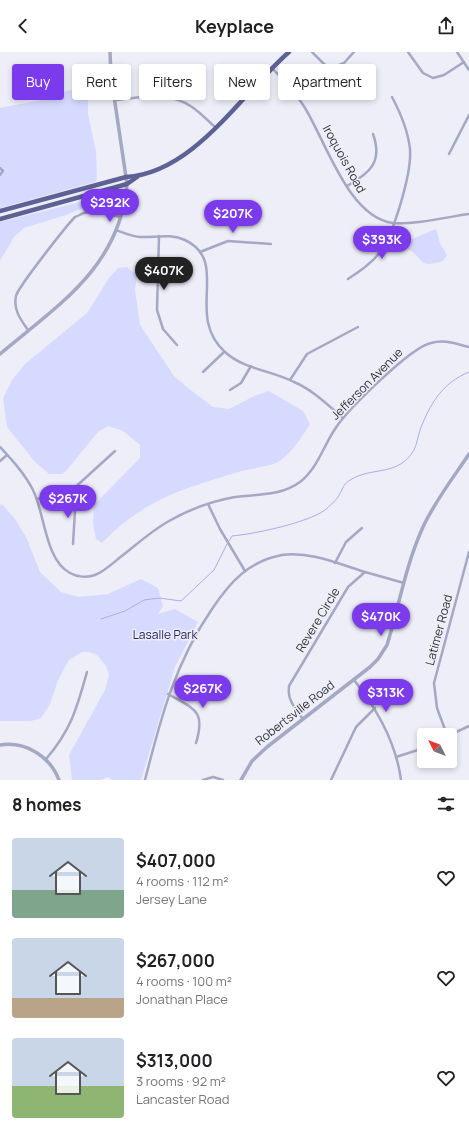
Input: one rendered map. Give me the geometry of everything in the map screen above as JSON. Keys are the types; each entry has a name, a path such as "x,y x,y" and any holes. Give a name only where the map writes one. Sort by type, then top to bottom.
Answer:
{"highway":[{"path":"0,212 126,177 136,177 155,171 177,160 197,146 216,128 289,52"},
{"path":"0,219 127,184 136,177"}],"street":[{"path":"110,52 111,64"},
{"path":"312,52 325,65 332,68 344,63 354,52"},
{"path":"408,52 423,73 433,78 444,75 464,62"},
{"path":"457,52 469,70"},
{"name":"Iroquois Road","path":"272,68 305,108 347,186 357,203 364,210 378,218 393,223 469,214"},
{"path":"131,98 157,96 183,102 194,108 216,128"},
{"path":"348,279 380,253 393,223 408,177 410,151 405,125 392,97"},
{"path":"0,354 90,275 106,253 120,217 127,184 114,100"},
{"path":"449,154 469,115"},
{"path":"347,186 367,173 374,162 377,146 373,134"},
{"path":"0,168 3,171 0,175"},
{"path":"28,330 17,313 17,294 62,234 76,217 86,212 95,212 120,217"},
{"path":"116,230 139,237 173,236 183,239 200,252 208,271 206,311 208,327 214,341 224,352 237,361 290,380 310,391 343,418"},
{"path":"159,236 157,310 163,328 177,345"},
{"path":"200,252 228,241 271,244"},
{"path":"290,380 307,354 358,327"},
{"name":"Jefferson Avenue","path":"0,447 26,478 37,499 53,553 58,563 72,574 88,576 101,572 169,521 208,504 235,497 273,494 292,487 314,468 330,436 343,418 417,349 431,343 444,341 469,347"},
{"path":"203,372 224,352"},
{"path":"230,390 241,383 251,366"},
{"path":"37,499 68,493 115,451"},
{"name":"Robertsville Road","path":"241,780 250,765 261,752 375,663 384,651 424,527 441,495 469,454"},
{"path":"0,461 7,455"},
{"path":"68,493 76,511 73,544"},
{"path":"208,504 220,529 245,571"},
{"path":"335,563 346,542 362,528"},
{"name":"Latimer Road","path":"446,728 436,708 434,683 469,552"},
{"path":"145,780 168,694 180,665 200,627 228,587 245,571 262,561 293,554 310,556 405,583"},
{"name":"Revere Circle","path":"303,718 290,701 288,692 289,686 348,587 365,572"},
{"path":"46,759 61,740 72,721 87,672"},
{"path":"354,680 375,708 396,757 401,780"},
{"path":"168,694 199,715 201,725 196,743"},
{"path":"331,780 356,727 375,708"},
{"path":"457,731 469,726"},
{"path":"0,745 23,746 32,750 46,759 59,780"},
{"path":"396,757 417,750"},
{"path":"203,780 213,777 223,780"}],"green space":[{"path":"72,90 72,100 88,100 88,114 96,152 97,179 95,182 0,208 0,108 42,100 64,100 64,92"},
{"path":"116,191 123,194 124,197 104,199 66,215 24,228 14,237 0,261 0,222 92,199"},
{"path":"436,229 440,243 447,255 443,261 426,264 407,248 406,245 412,239"},
{"path":"127,267 137,275 135,290 140,325 174,376 213,407 229,409 254,396 269,391 303,411 310,424 291,451 276,463 215,479 163,498 133,516 117,528 102,543 96,539 93,524 94,505 140,458 140,445 123,431 108,426 98,432 66,471 62,474 49,474 35,462 7,427 3,398 12,380 25,364 87,313 109,278 118,268"},
{"name":"Lasalle Park","path":"2,504 15,519 26,537 40,572 61,592 79,597 108,594 141,579 158,588 163,606 158,614 175,609 198,622 175,667 141,780 112,780 108,777 101,780 72,780 69,755 105,690 109,675 106,666 97,655 89,652 82,652 69,660 58,680 50,704 41,718 31,721 0,721 0,505"}],"waterway":[{"path":"229,541 232,536 280,527 317,515 335,501 344,486 350,480 367,473 393,468 400,464 408,458 414,450 424,420 438,395 451,382 469,372"},
{"path":"101,619 125,611 144,600 159,598 181,601 214,570 227,544"}]}
